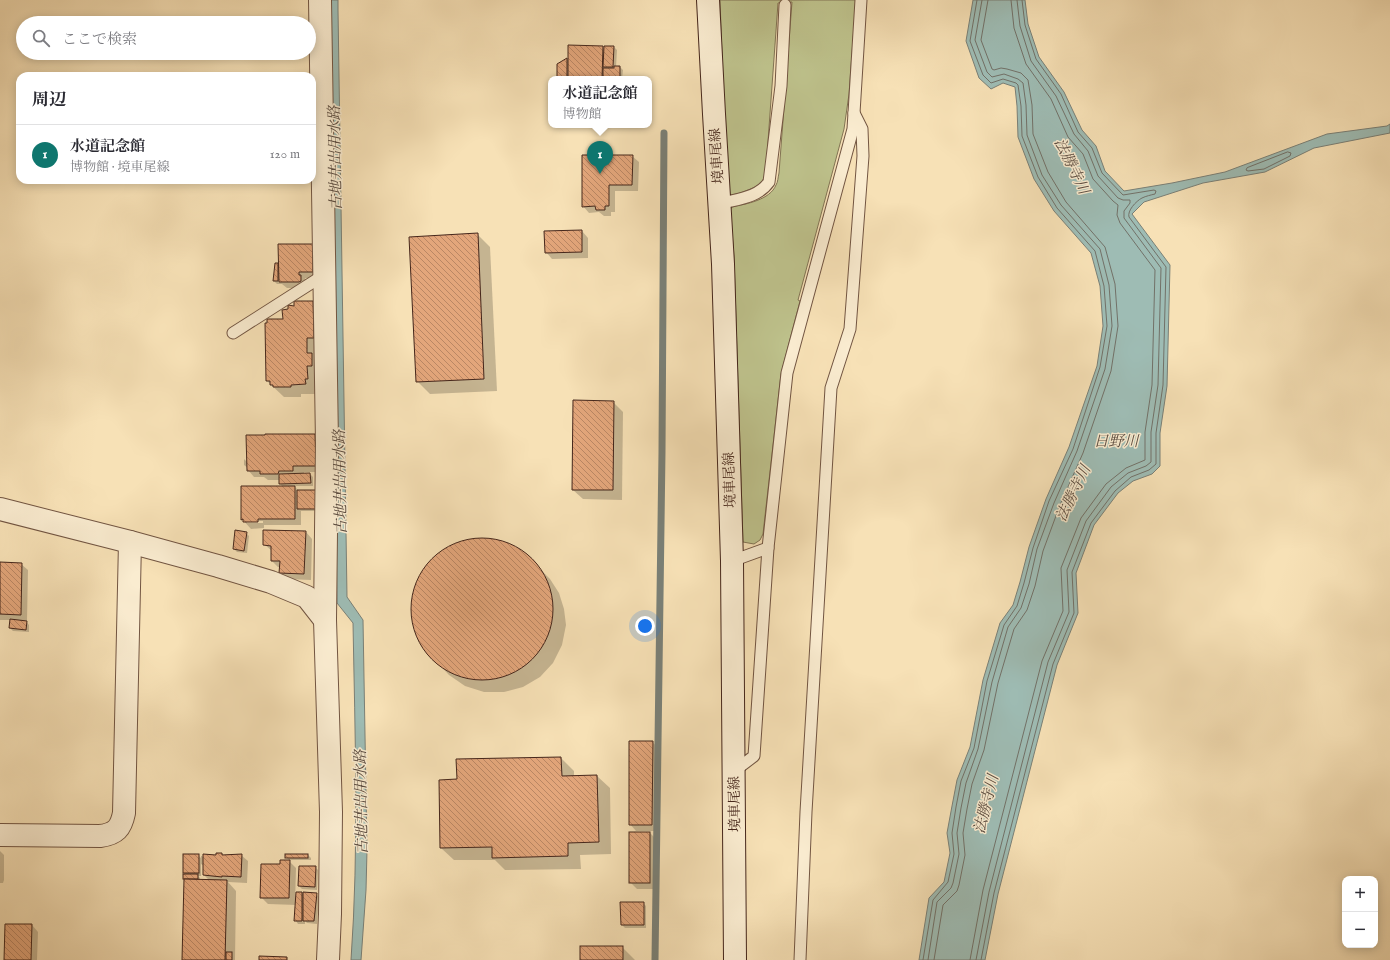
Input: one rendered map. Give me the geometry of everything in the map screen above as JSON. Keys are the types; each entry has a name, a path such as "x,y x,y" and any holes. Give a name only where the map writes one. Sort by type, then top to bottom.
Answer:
{"street":[{"path":"320,0 327,443 325,620 331,812 328,960"},
{"name":"境車尾線","path":"708,0 723,264 732,561 735,960"},
{"path":"0,509 130,542 271,582 307,597 325,620"},
{"path":"0,835 100,836 113,834 122,824 124,813 130,542"}],"lane":[{"path":"733,772 754,756 768,548 787,373 853,130 861,0"},
{"path":"719,204 751,196 764,189 768,182 781,86 785,5"},
{"path":"800,960 807,804 831,388 850,329 864,156 862,129 854,113"},
{"path":"233,333 324,275"},
{"path":"732,561 768,548"}],"green space":[{"path":"720,0 856,0 849,94 844,129 798,300 800,301 781,374 763,534 760,540 754,544 743,542 734,256 730,210 732,207 763,198 773,190 777,182 779,173 792,2 778,3 767,155 764,177 759,184 754,187 738,194 727,195"}],"water":[{"name":"古地井出用水路","path":"329,0 338,0 347,597 363,620 367,850 361,960 351,960 356,834 353,623 337,603"},
{"name":"日野川","path":"973,0 1025,0 1028,24 1039,57 1064,92 1082,130 1096,146 1105,171 1124,191 1225,172 1327,134 1387,126 1390,124 1390,133 1314,148 1265,172 1203,183 1144,202 1132,214 1170,265 1167,386 1160,433 1160,466 1152,474 1133,481 1118,493 1094,525 1076,573 1078,613 1057,665 998,894 985,960 919,960 929,898 944,882 950,853 947,833 957,780 970,747 983,680 1000,623 1013,605 1029,547 1046,499 1069,447 1097,366 1103,326 1100,286 1091,253 1054,211 1034,179 1018,137 1015,87 1003,83 991,89 979,78 966,41"}],"building":[{"path":"568,45 603,46 602,76 568,76"},
{"path":"604,46 614,46 613,67 603,67"},
{"path":"567,58 567,76 557,76 557,64"},
{"path":"614,66 620,66 620,76 603,76 603,68 614,68"},
{"path":"582,155 633,155 632,185 609,185 609,206 605,206 605,210 596,210 595,206 582,207"},
{"path":"582,230 582,252 545,253 544,231"},
{"path":"478,233 484,379 416,382 409,237"},
{"path":"278,244 313,244 313,272 299,272 299,275 301,275 301,281 299,282 279,282"},
{"path":"275,263 278,263 278,281 273,281"},
{"path":"294,301 313,301 314,338 307,338 307,353 312,353 312,366 307,366 308,379 305,379 306,384 291,385 291,387 273,387 273,385 270,385 270,381 266,381 265,323 267,323 267,319 283,319 282,310 288,309 288,305 294,306"},
{"path":"573,400 614,401 613,490 572,490"},
{"path":"315,434 316,466 293,466 293,471 279,471 278,474 260,474 260,471 247,471 246,435"},
{"path":"310,473 311,483 279,484 279,474"},
{"path":"241,486 295,486 295,519 258,519 258,522 243,522 243,519 241,520"},
{"path":"297,490 316,490 317,509 297,509"},
{"path":"235,530 247,532 244,551 233,549"},
{"path":"263,530 306,531 304,574 279,573 280,561 271,561 271,546 263,545"},
{"path":"482,538 503,541 527,554 537,564 550,588 553,609 550,630 537,654 527,664 503,677 482,680 461,677 437,664 427,654 414,630 411,609 414,588 427,564 437,554 461,541"},
{"path":"0,562 22,563 21,615 0,614"},
{"path":"10,619 27,621 26,630 9,628"},
{"path":"629,741 653,741 652,825 629,825"},
{"path":"561,757 562,776 597,775 599,842 568,843 568,856 492,858 492,847 440,848 439,780 457,779 456,759"},
{"path":"629,832 650,832 650,883 629,883"},
{"path":"216,853 222,853 222,855 242,854 241,877 203,875 203,854 216,855"},
{"path":"183,854 199,854 199,873 183,873"},
{"path":"285,854 308,854 308,858 285,858"},
{"path":"280,860 290,860 289,898 260,898 261,864 280,864"},
{"path":"299,866 316,866 315,887 298,886"},
{"path":"183,874 198,874 198,879 183,879"},
{"path":"184,879 227,880 225,960 182,960"},
{"path":"296,892 302,892 302,921 294,921"},
{"path":"303,892 317,893 314,921 303,921"},
{"path":"620,902 644,902 644,925 621,925"},
{"path":"5,924 32,924 31,960 4,960"},
{"path":"580,946 623,946 623,960 580,960"},
{"path":"226,952 232,952 232,960 226,960"},
{"path":"259,956 287,957 287,960 259,960"}],"waterway":[{"path":"655,960 662,452 664,133"}],"place":[{"name":"水道記念館","path":"600,174"}],"water label":[{"name":"法勝寺川","path":"1072,166"},
{"name":"法勝寺川","path":"1073,493"},
{"name":"法勝寺川","path":"986,804"}]}
